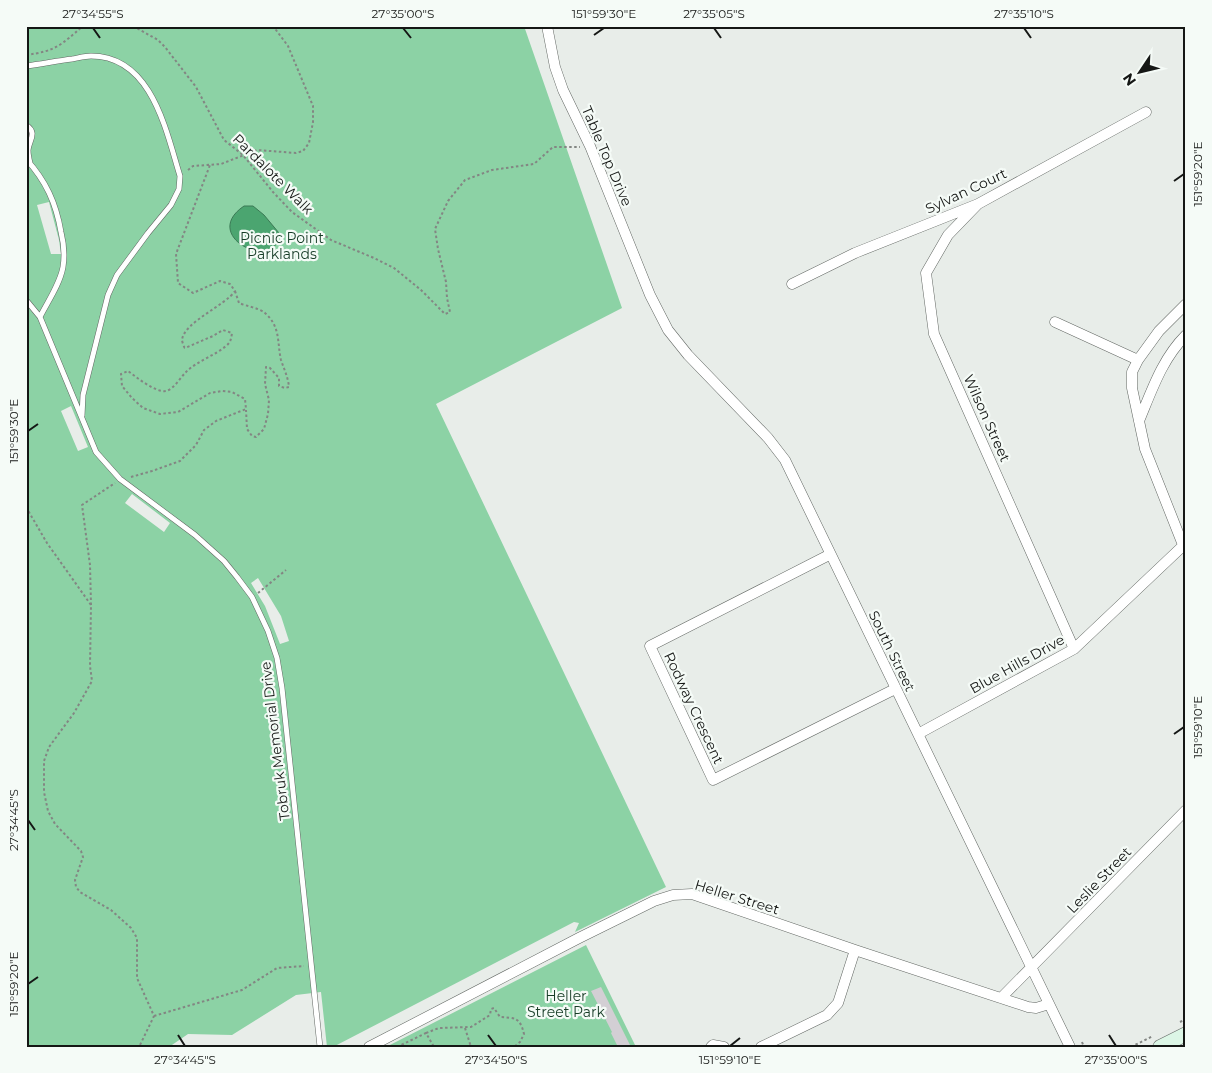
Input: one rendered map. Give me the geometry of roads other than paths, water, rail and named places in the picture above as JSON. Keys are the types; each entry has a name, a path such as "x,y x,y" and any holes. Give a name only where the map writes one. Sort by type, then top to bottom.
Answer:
{"street":[{"name":"Table Top Drive","path":"548,26 555,67 563,90 590,146 650,295"},
{"name":"Sylvan Court","path":"792,284 855,253 978,204 1146,112"},
{"name":"Wilson Street","path":"978,204 948,235 926,273 934,334 1074,649"},
{"name":"South Street","path":"650,295 668,330 688,355 768,438 785,460 1070,1047"},
{"path":"1185,546 1145,449 1132,388 1132,372 1138,360 1159,331 1186,304"},
{"path":"1055,322 1138,360"},
{"path":"1139,421 1165,359 1186,335"},
{"name":"Blue Hills Drive","path":"918,734 1074,649 1185,546"},
{"name":"Rodway Crescent","path":"829,554 650,646 712,780 895,689"},
{"name":"Leslie Street","path":"1031,968 1186,810"},
{"name":"Heller Street","path":"369,1047 579,938 654,901 673,895 692,894 1001,998 1036,1008 1049,1004"},
{"path":"761,1047 827,1015 838,1003 855,950"},
{"path":"1001,998 1031,968"},
{"path":"1160,1047 1186,1034"},
{"path":"711,1047 713,1045 724,1047"}],"lane":[{"name":"Tobruk Memorial Drive","path":"26,66 90,56 110,58 129,70 142,82 154,100 180,176 179,189 171,205 118,275 108,295 82,395 82,419"},
{"path":"26,124 32,129 33,134 28,150 28,161 50,191 57,211 65,249 63,268 54,291 40,317"},
{"name":"Tobruk Memorial Drive","path":"26,300 40,317 96,452 120,479 195,535 224,561 252,597 268,631 277,658 282,688 320,1047"}],"park label":[{"name":"Picnic Point Parklands","path":"282,246"},
{"name":"Heller Street Park","path":"566,1004"}]}
